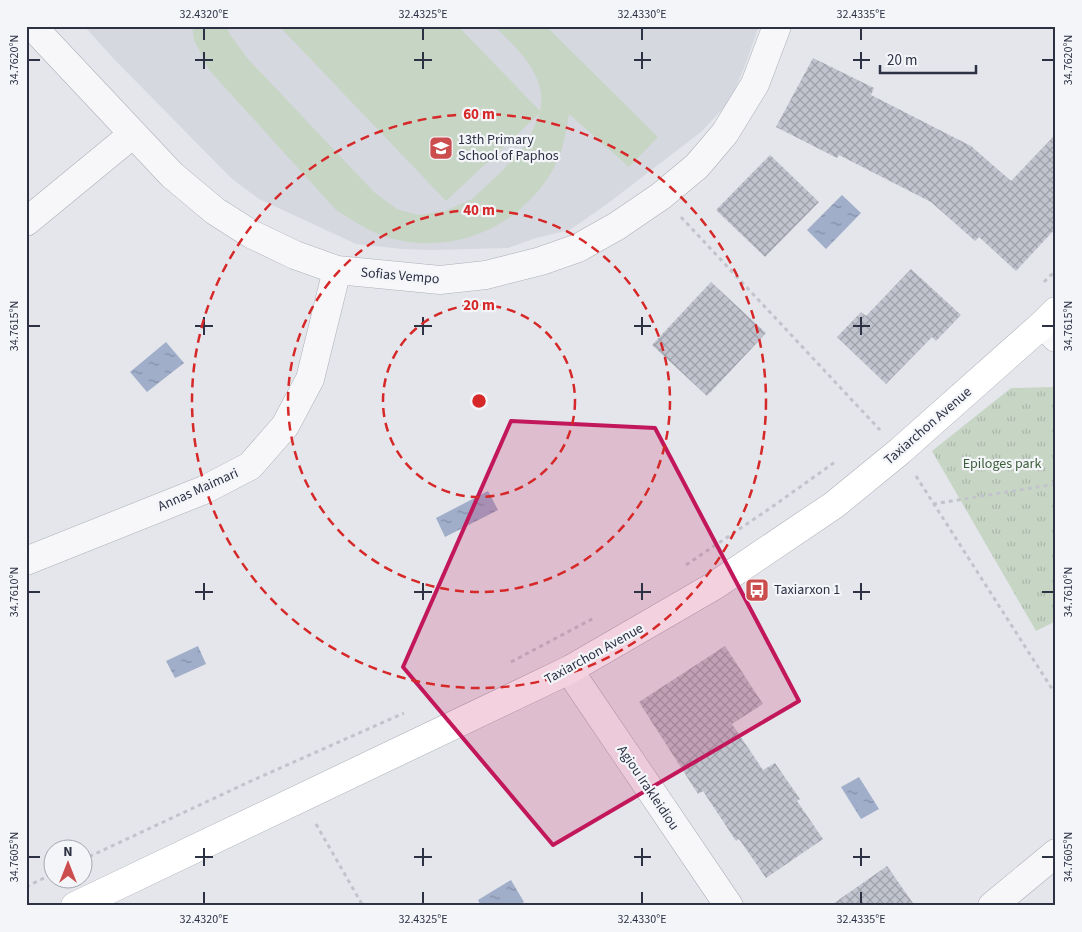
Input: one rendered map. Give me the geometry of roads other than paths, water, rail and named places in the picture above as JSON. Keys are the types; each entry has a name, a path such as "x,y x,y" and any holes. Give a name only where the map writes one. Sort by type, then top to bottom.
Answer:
{"main road":[{"name":"Taxiarchon Avenue","path":"75,906 569,670 714,586 834,506 1052,324"}],"street":[{"name":"Sofias Vempo","path":"32,26 172,175 215,211 252,234 295,255 337,270 440,280 486,275 541,261 578,248 617,226 654,201 697,166 725,133 755,84 777,26"},
{"path":"26,222 133,134"},
{"name":"Annas Maimari","path":"26,561 204,490 250,466 285,426 310,379 337,270"},
{"name":"Agiou Irakleidiou","path":"569,670 729,906"},
{"path":"992,906 1056,853"}],"water":[{"path":"842,195 861,213 826,249 807,230"},
{"path":"166,342 184,363 147,392 130,372"},
{"path":"488,491 498,510 445,537 436,518"},
{"path":"198,646 206,664 175,678 166,661"},
{"path":"859,777 879,809 861,819 841,787"},
{"path":"511,880 524,902 517,906 481,906 478,900"}],"place":[{"name":"13th Primary School of Paphos","path":"441,148"},
{"name":"Taxiarxon 1","path":"757,590"}],"park label":[{"name":"Epiloges park","path":"1002,464"}]}
